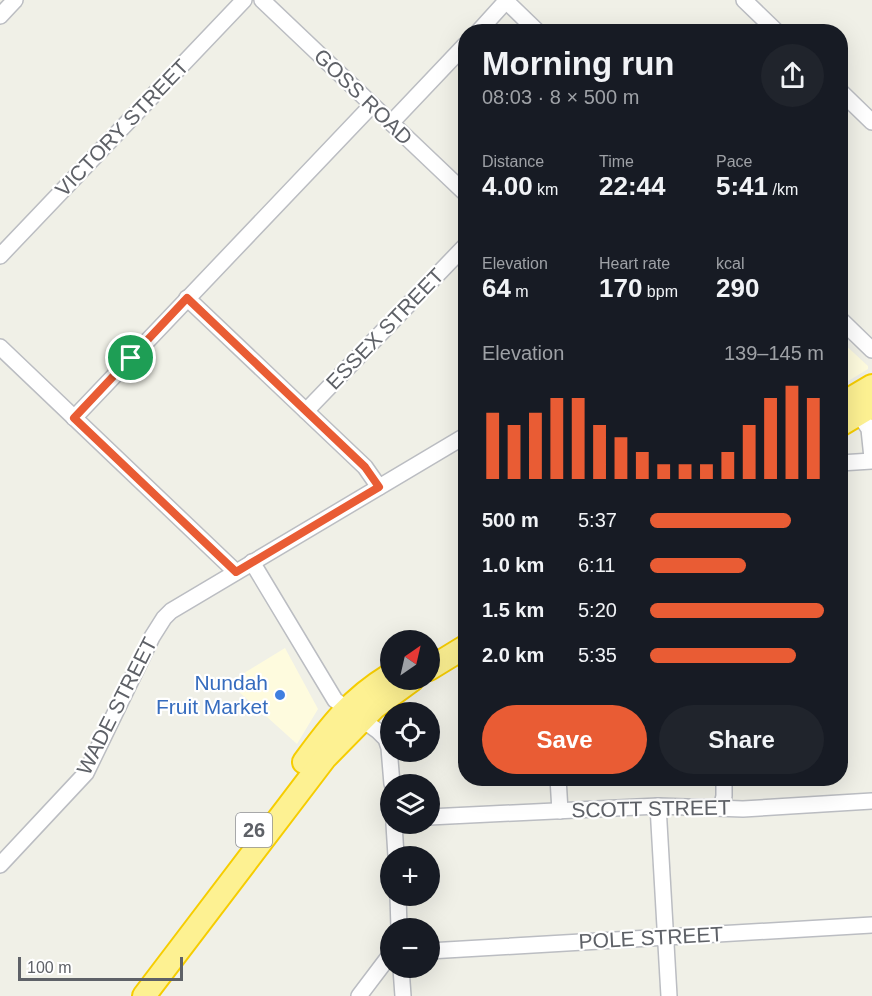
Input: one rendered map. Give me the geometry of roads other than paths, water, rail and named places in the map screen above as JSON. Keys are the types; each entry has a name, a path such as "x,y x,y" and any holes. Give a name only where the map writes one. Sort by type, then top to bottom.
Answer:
{"highway":[{"path":"855,406 872,386"},
{"path":"440,645 458,634"},
{"path":"440,662 458,651"},
{"name":"26","path":"144,996 293,797 325,758 368,688 380,681"},
{"name":"26","path":"129,996 317,744 353,715 397,690"}],"street":[{"path":"0,16 15,0"},
{"name":"VICTORY STREET","path":"0,255 244,0"},
{"name":"GOSS ROAD","path":"262,0 458,186"},
{"path":"485,24 506,0 530,24"},
{"path":"744,0 769,24"},
{"path":"391,123 458,52"},
{"path":"848,99 872,122"},
{"path":"74,418 372,105"},
{"name":"ESSEX STREET","path":"306,411 458,253"},
{"path":"187,298 365,467 379,487"},
{"path":"848,327 872,350"},
{"path":"0,348 236,572"},
{"path":"848,462 872,460 869,429 855,406"},
{"name":"WADE STREET","path":"0,865 86,773 152,637 164,618 180,605 458,439"},
{"path":"252,562 335,700 386,739 392,774"},
{"path":"558,786 560,810"},
{"path":"721,808 724,786"},
{"name":"SCOTT STREET","path":"440,816 658,806 743,808 872,801"},
{"path":"658,806 669,996"},
{"name":"POLE STREET","path":"440,950 872,925"},
{"path":"359,996 380,968"},
{"path":"402,978 403,996"}],"place":[{"name":"Nundah Fruit Market","path":"280,695"}]}
